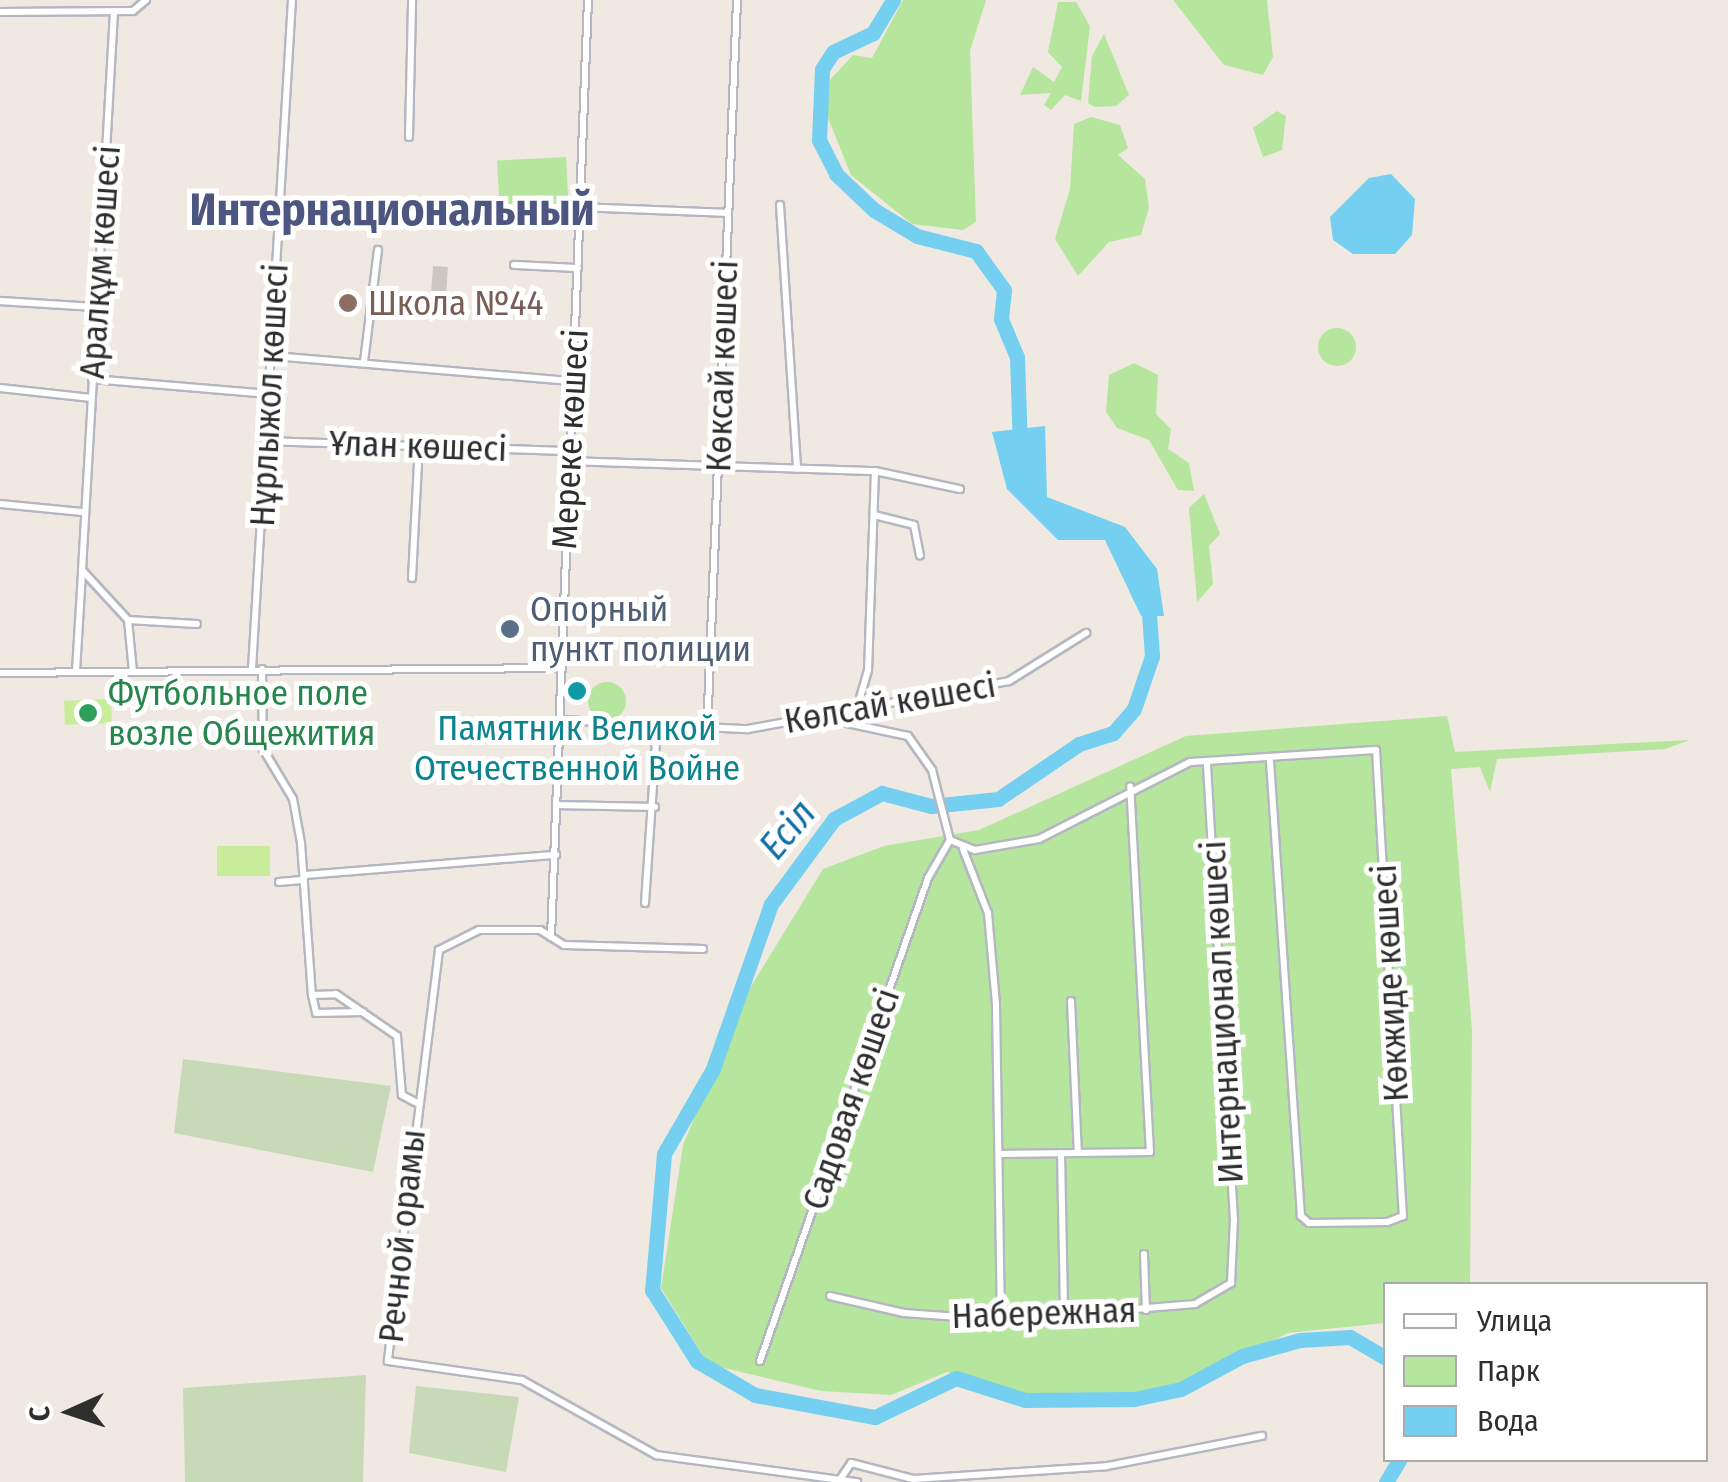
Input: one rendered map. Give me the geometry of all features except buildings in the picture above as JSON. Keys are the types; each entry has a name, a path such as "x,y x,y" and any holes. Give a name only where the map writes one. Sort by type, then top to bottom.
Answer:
{"street":[{"path":"0,12 114,12 146,0"},
{"name":"Нұрлыжол көшесі","path":"252,669 292,0"},
{"path":"408,136 412,0"},
{"name":"Мереке көшесі","path":"551,936 588,0"},
{"name":"Көксай көшесі","path":"707,732 737,0"},
{"name":"Аралқұм көшесі","path":"76,671 82,512 114,12"},
{"path":"780,205 797,468"},
{"path":"580,207 727,213"},
{"path":"364,362 378,250"},
{"path":"514,265 578,268"},
{"path":"0,301 96,307"},
{"path":"273,356 573,381"},
{"path":"92,379 269,394"},
{"path":"0,388 90,398"},
{"name":"Ұлан көшесі","path":"266,441 570,450"},
{"path":"412,578 419,445"},
{"path":"570,461 876,471 960,488"},
{"path":"859,703 868,670 876,471"},
{"path":"0,504 82,512"},
{"path":"874,515 914,525 920,554"},
{"path":"82,570 128,620 133,672"},
{"path":"128,620 197,624"},
{"name":"Көлсай көшесі","path":"561,720 707,732 814,716 859,703 1009,682 1086,633"},
{"path":"0,672 560,668"},
{"path":"262,669 264,749 293,798 305,878 316,1013 365,1012"},
{"path":"814,716 908,736 939,788 950,840 963,849 988,913 1000,1154 1001,1320"},
{"path":"645,903 655,806 657,726"},
{"name":"Көкжиде көшесі","path":"1376,750 1403,1216 1328,1224 1302,1216 1270,761 1376,750"},
{"path":"963,849 1039,840 1130,787 1190,762 1207,765 1270,761"},
{"name":"Интернационал көшесі","path":"1207,765 1234,1260"},
{"path":"1000,1154 1150,1152 1130,787"},
{"path":"558,805 655,806"},
{"name":"Садовая көшесі","path":"760,1361 928,878 950,840"},
{"path":"279,882 556,855"},
{"name":"Речной орамы","path":"703,950 564,945 551,936 457,935 439,950 417,1103 388,1362 522,1380 656,1455 856,1482"},
{"path":"312,996 336,994 397,1036 402,1095 417,1103"},
{"path":"1071,1001 1078,1154"},
{"path":"1061,1153 1064,1314"},
{"path":"1144,1254 1146,1310"},
{"name":"Набережная","path":"830,1296 904,1313 1001,1320 1146,1310 1214,1298 1230,1283 1234,1260"},
{"path":"841,1478 852,1463 913,1479 1107,1466 1262,1436"}],"green space":[{"path":"903,0 986,0 970,51 976,222 963,230 912,224 851,175 818,93 853,55 872,58"},
{"path":"1173,0 1267,0 1273,57 1263,75 1224,65"},
{"path":"1058,2 1076,2 1090,26 1081,101 1065,95 1051,110 1044,105 1051,93 1020,95 1033,67 1054,82 1062,67 1048,52"},
{"path":"1104,34 1129,95 1116,106 1095,107 1088,103 1092,56"},
{"path":"1277,111 1286,116 1282,150 1263,157 1253,128"},
{"path":"1091,117 1120,125 1128,148 1118,155 1145,179 1149,208 1141,235 1109,242 1078,276 1055,239 1070,189 1074,124"},
{"path":"566,157 569,210 500,214 497,161"},
{"path":"1337,328 1350,334 1356,347 1350,360 1337,366 1324,360 1318,347 1324,334"},
{"path":"1134,363 1158,375 1156,414 1171,429 1168,449 1189,463 1194,491 1178,490 1149,440 1117,428 1106,412 1109,375"},
{"path":"1204,494 1220,534 1209,546 1213,584 1197,602 1189,508"},
{"path":"607,682 620,688 626,701 620,714 607,720 594,714 588,701 594,688"},
{"name":"Футбольное поле возле Общежития","path":"111,699 112,723 65,725 64,701"},
{"path":"1447,716 1455,752 1690,740 1665,749 1497,759 1490,792 1480,767 1451,769 1472,1030 1470,1282 1383,1282 1383,1323 1288,1333 1157,1400 1028,1398 947,1372 891,1395 821,1391 708,1364 661,1288 683,1145 747,993 823,869 884,846 979,830 1186,736"},
{"path":"217,846 270,846 270,876 217,876"},
{"path":"183,1059 391,1086 373,1172 174,1133"},
{"path":"366,1375 363,1482 185,1482 183,1388"},
{"path":"416,1386 519,1397 506,1472 409,1453"}],"water":[{"path":"1391,174 1415,199 1412,235 1395,254 1353,254 1333,240 1330,217 1369,178"},
{"path":"1045,426 1047,497 1125,527 1157,569 1164,616 1141,616 1105,540 1058,540 1007,489 992,432"}],"waterway":[{"name":"Есіл","path":"893,0 873,33 833,52 822,69 819,140 836,174 874,210 917,236 976,251 1004,290 1001,319 1017,357 1020,447"},
{"name":"Есіл","path":"1148,600 1152,656 1134,709 1113,733 1079,744 998,799 931,806 882,793 834,819 771,904 713,1069 664,1154 652,1290 697,1361 755,1395 875,1417 956,1378 1025,1400 1134,1399 1181,1389 1242,1356 1300,1340 1350,1337 1383,1356"},
{"name":"Есіл","path":"1386,1482 1398,1462"}],"place":[{"name":"Школа №44","path":"348,303"},
{"name":"Опорный пункт полиции","path":"510,629"},
{"name":"Памятник Великой Отечественной Войне","path":"577,691"},
{"name":"Футбольное поле возле Общежития","path":"88,713"}],"district":[{"name":"Интернациональный","path":"392,211"}]}
